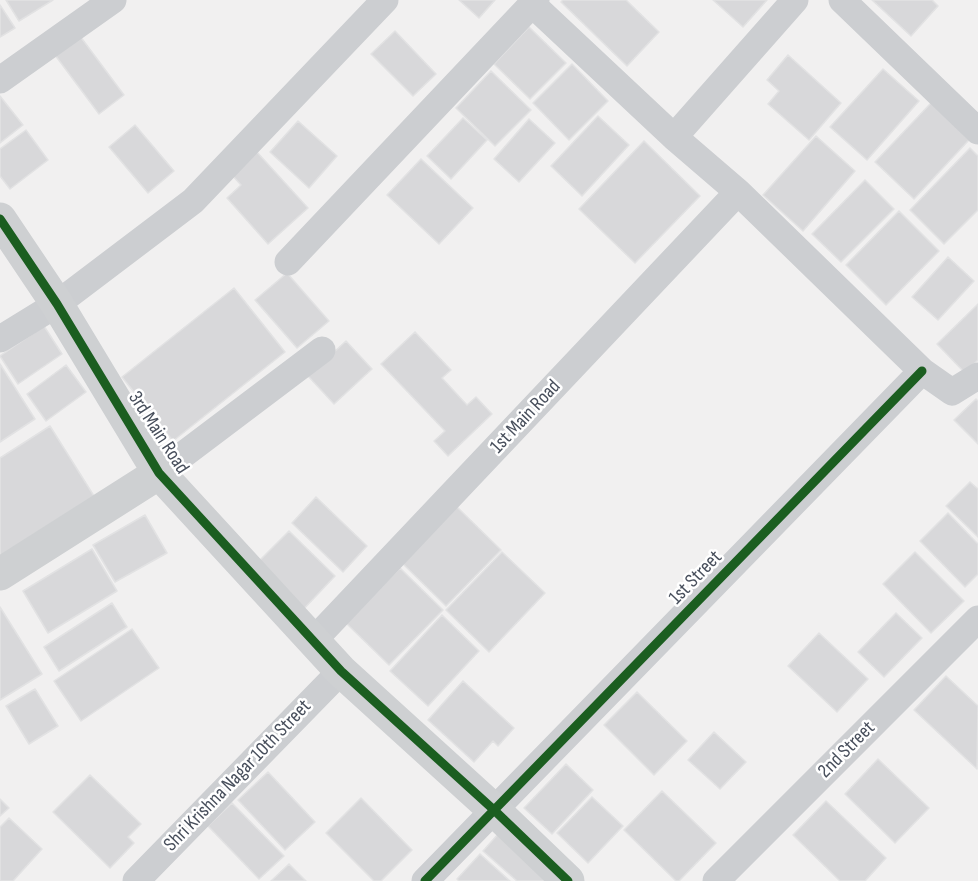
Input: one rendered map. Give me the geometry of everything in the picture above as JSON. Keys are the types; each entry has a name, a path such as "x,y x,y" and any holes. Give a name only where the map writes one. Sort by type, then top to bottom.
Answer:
{"street":[{"path":"0,80 113,0"},
{"path":"0,339 57,304 193,201 385,0"},
{"path":"674,137 795,0"},
{"path":"842,0 978,131"},
{"path":"288,262 534,2 674,137 738,192 922,371 952,392 978,376"},
{"name":"1st Main Road","path":"313,641 738,192"},
{"name":"3rd Main Road","path":"0,219 57,304 159,473 341,671 494,810 568,881"},
{"path":"0,574 159,473 322,350"},
{"name":"1st Street","path":"425,881 922,371"},
{"name":"2nd Street","path":"716,881 978,619"},
{"name":"Shri Krishna Nagar 10th Street","path":"136,881 341,671"}],"building":[{"path":"6,0 53,0 19,21"},
{"path":"459,0 495,0 479,18"},
{"path":"563,0 626,0 659,32 627,66 561,2"},
{"path":"713,0 767,0 743,27"},
{"path":"872,0 932,0 938,6 911,36"},
{"path":"0,5 15,28 0,37"},
{"path":"529,27 566,63 530,99 494,64"},
{"path":"395,31 436,74 413,96 371,54"},
{"path":"77,32 124,95 99,114 52,51"},
{"path":"788,55 841,103 809,140 768,104 779,91 767,80"},
{"path":"572,64 608,101 569,140 533,103"},
{"path":"883,69 919,101 867,160 830,127"},
{"path":"491,71 531,110 495,146 456,108"},
{"path":"0,96 23,125 0,143"},
{"path":"931,103 969,140 914,199 875,162"},
{"path":"598,116 629,145 582,196 551,166"},
{"path":"463,118 487,140 451,179 427,156"},
{"path":"529,119 555,143 519,182 494,159"},
{"path":"298,121 337,156 309,188 270,152"},
{"path":"135,125 174,171 148,193 109,147"},
{"path":"26,130 48,160 10,189 0,176 0,149"},
{"path":"816,136 855,171 803,231 763,195"},
{"path":"644,141 700,196 635,263 579,209"},
{"path":"970,148 978,156 978,210 944,244 910,210"},
{"path":"256,151 308,208 268,244 227,198 241,185 231,174"},
{"path":"421,159 473,208 439,244 387,195"},
{"path":"865,180 894,209 841,262 812,234"},
{"path":"899,211 939,251 886,305 846,265"},
{"path":"948,257 974,281 938,320 912,297"},
{"path":"287,273 329,321 297,348 255,300"},
{"path":"234,288 285,352 173,441 122,377"},
{"path":"978,304 978,360 965,373 937,344"},
{"path":"44,326 62,354 18,384 0,356"},
{"path":"415,332 451,370 442,378 467,405 476,397 492,414 448,456 434,441 445,431 381,364"},
{"path":"346,341 372,369 334,404 308,376"},
{"path":"0,364 35,419 0,442"},
{"path":"66,365 86,392 46,421 27,394"},
{"path":"976,399 978,401 978,444 954,420"},
{"path":"50,426 94,496 0,556 0,458"},
{"path":"970,482 978,489 978,537 946,506"},
{"path":"316,497 367,546 343,572 292,523"},
{"path":"456,506 501,550 446,606 401,562"},
{"path":"948,513 978,544 978,574 965,587 920,541"},
{"path":"145,515 167,553 115,582 93,545"},
{"path":"289,531 335,576 299,614 252,568"},
{"path":"92,549 117,591 48,633 23,591"},
{"path":"502,552 545,593 489,652 446,610"},
{"path":"915,552 964,601 931,633 883,584"},
{"path":"400,568 443,610 389,665 346,623"},
{"path":"112,603 127,627 59,671 44,647"},
{"path":"0,607 42,674 0,700"},
{"path":"896,613 922,638 884,677 858,652"},
{"path":"442,615 479,651 428,706 390,671"},
{"path":"132,629 159,668 81,721 54,681"},
{"path":"819,633 868,679 837,712 788,666"},
{"path":"946,676 978,706 977,769 914,710"},
{"path":"463,681 514,728 498,746 493,741 474,762 428,720"},
{"path":"35,689 58,726 29,744 6,706"},
{"path":"637,692 687,741 654,775 604,725"},
{"path":"714,732 746,762 720,789 688,760"},
{"path":"878,759 929,808 895,843 845,794"},
{"path":"566,764 593,790 552,834 524,808"},
{"path":"268,772 315,822 285,850 238,800"},
{"path":"90,775 141,824 128,837 134,843 110,868 53,812"},
{"path":"662,791 716,843 679,881 676,881 624,830"},
{"path":"592,797 623,826 588,863 557,833"},
{"path":"361,798 412,850 381,881 374,881 326,833"},
{"path":"0,799 9,808 0,816"},
{"path":"826,801 886,858 865,881 840,881 793,835"},
{"path":"232,803 284,856 259,879 208,826"},
{"path":"9,818 42,849 13,881 0,881 0,827"},
{"path":"499,833 552,881 517,881 483,851"},
{"path":"480,854 510,881 459,881 457,879"},
{"path":"289,864 306,881 271,881"}],"cycle path":[{"path":"0,219 57,304 159,473 341,671 494,810 568,881"},
{"path":"425,881 922,371"}]}
